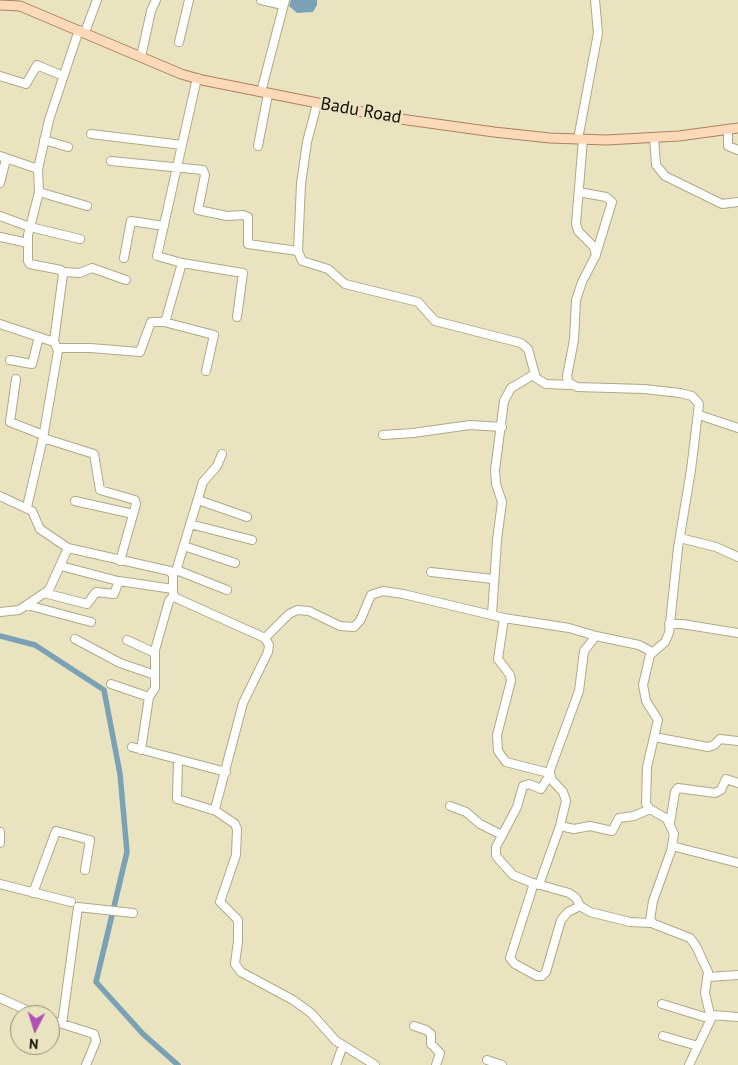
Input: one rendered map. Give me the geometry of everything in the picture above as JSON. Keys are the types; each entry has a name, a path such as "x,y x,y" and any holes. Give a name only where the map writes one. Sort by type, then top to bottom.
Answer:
{"main road":[{"name":"Badu Road","path":"0,5 21,3 82,31 197,78 317,104 494,132 581,139 654,137 738,128"}],"street":[{"path":"97,0 63,76 44,140 38,169 39,192 28,243 30,263 78,274 92,268 126,280"},
{"path":"141,56 151,11 156,0"},
{"path":"180,42 189,0"},
{"path":"258,146 264,93 284,3 260,0"},
{"path":"595,0 598,33 581,139 576,220 577,228 594,247 596,255"},
{"path":"0,76 26,84 37,65 63,76"},
{"path":"197,78 157,257 243,273 237,317"},
{"path":"317,104 303,168 298,251 302,261 333,272 345,284 423,304 435,320 521,343 530,353 533,375 546,384 644,389 692,396 699,404 670,624 667,638 652,652 643,686 646,702 657,716 645,786 646,804 670,823 674,834 672,846 653,901 650,915 651,923"},
{"path":"728,130 728,146 738,150"},
{"path":"91,134 182,145"},
{"path":"654,137 656,165 665,176 722,204 738,202"},
{"path":"44,140 68,147"},
{"path":"0,183 3,158 38,169"},
{"path":"111,161 205,171 198,210 226,216 243,215 248,218 248,244 298,251"},
{"path":"39,192 87,206"},
{"path":"570,385 567,376 574,340 576,300 582,282 596,255 612,202 606,197 579,192"},
{"path":"0,216 30,227 80,239"},
{"path":"124,258 131,222 164,226"},
{"path":"0,237 28,243"},
{"path":"164,322 182,263"},
{"path":"27,507 43,437 56,345 63,272"},
{"path":"0,324 39,337 56,345 139,352 151,322 164,322 214,335 206,371"},
{"path":"10,360 32,364 39,337"},
{"path":"492,615 502,502 495,478 507,392 533,375"},
{"path":"16,379 10,422 43,437 94,454 100,490 135,500 120,561"},
{"path":"699,415 738,428"},
{"path":"383,435 470,425 502,427"},
{"path":"141,750 149,697 154,690 155,653 173,592 174,572 204,481 217,466 222,454"},
{"path":"0,496 27,507 32,511 40,529 68,548 174,572 227,590"},
{"path":"198,500 246,517"},
{"path":"75,501 133,514"},
{"path":"190,524 252,540"},
{"path":"680,538 716,547 738,557"},
{"path":"184,546 235,563"},
{"path":"0,612 14,612 52,587 68,548"},
{"path":"60,566 118,581 173,592 265,638 269,645 268,652 244,702 216,811"},
{"path":"431,572 494,579"},
{"path":"44,593 88,604 96,592 114,594 118,581"},
{"path":"265,638 289,614 297,610 309,611 340,626 354,627 360,621 369,598 378,591 403,594 504,618 569,628 639,645 652,652"},
{"path":"27,605 91,622"},
{"path":"504,618 498,659 508,671 511,680 497,735 500,757 506,762 549,774 566,797 560,826 536,884 510,958 515,964 537,976 542,976 546,972 561,920 568,912 580,906"},
{"path":"670,624 682,624 738,633"},
{"path":"596,636 584,651 579,691 549,774 541,789 529,784 523,786 517,807 496,848 496,856 514,875 536,884 569,893 576,898 580,906 590,912 609,918 651,923 690,938 704,962 708,977 706,993 711,1017 689,1065"},
{"path":"75,639 120,663 155,675"},
{"path":"127,640 155,653"},
{"path":"111,684 149,697"},
{"path":"654,737 708,746 714,745 720,739 738,741"},
{"path":"132,747 226,772"},
{"path":"178,760 177,799 216,811 235,824 237,829 236,855 220,902 238,920 236,968 293,1000 311,1013 344,1045 375,1065"},
{"path":"670,823 675,792 678,788 715,793 720,790 726,779 738,783"},
{"path":"450,806 466,812 480,824 502,835"},
{"path":"560,826 574,829 590,826 612,831 619,818 634,816 650,809"},
{"path":"33,892 56,831 90,840 85,870"},
{"path":"0,832 0,843"},
{"path":"672,846 738,862"},
{"path":"0,884 71,902"},
{"path":"86,1065 96,1041 94,1034 62,1024 78,907 133,913"},
{"path":"708,977 738,975"},
{"path":"0,998 15,1005"},
{"path":"662,1004 711,1017 738,1017"},
{"path":"414,1026 431,1034 431,1044 440,1053 436,1065"},
{"path":"663,1036 698,1046"},
{"path":"336,1065 344,1045"},
{"path":"491,1051 486,1063 502,1065"}],"water":[{"path":"291,0 317,0 317,5 313,12 297,13 289,6"}],"waterway":[{"path":"0,636 35,645 104,690 120,774 127,852 96,982 143,1034 178,1065"}]}
